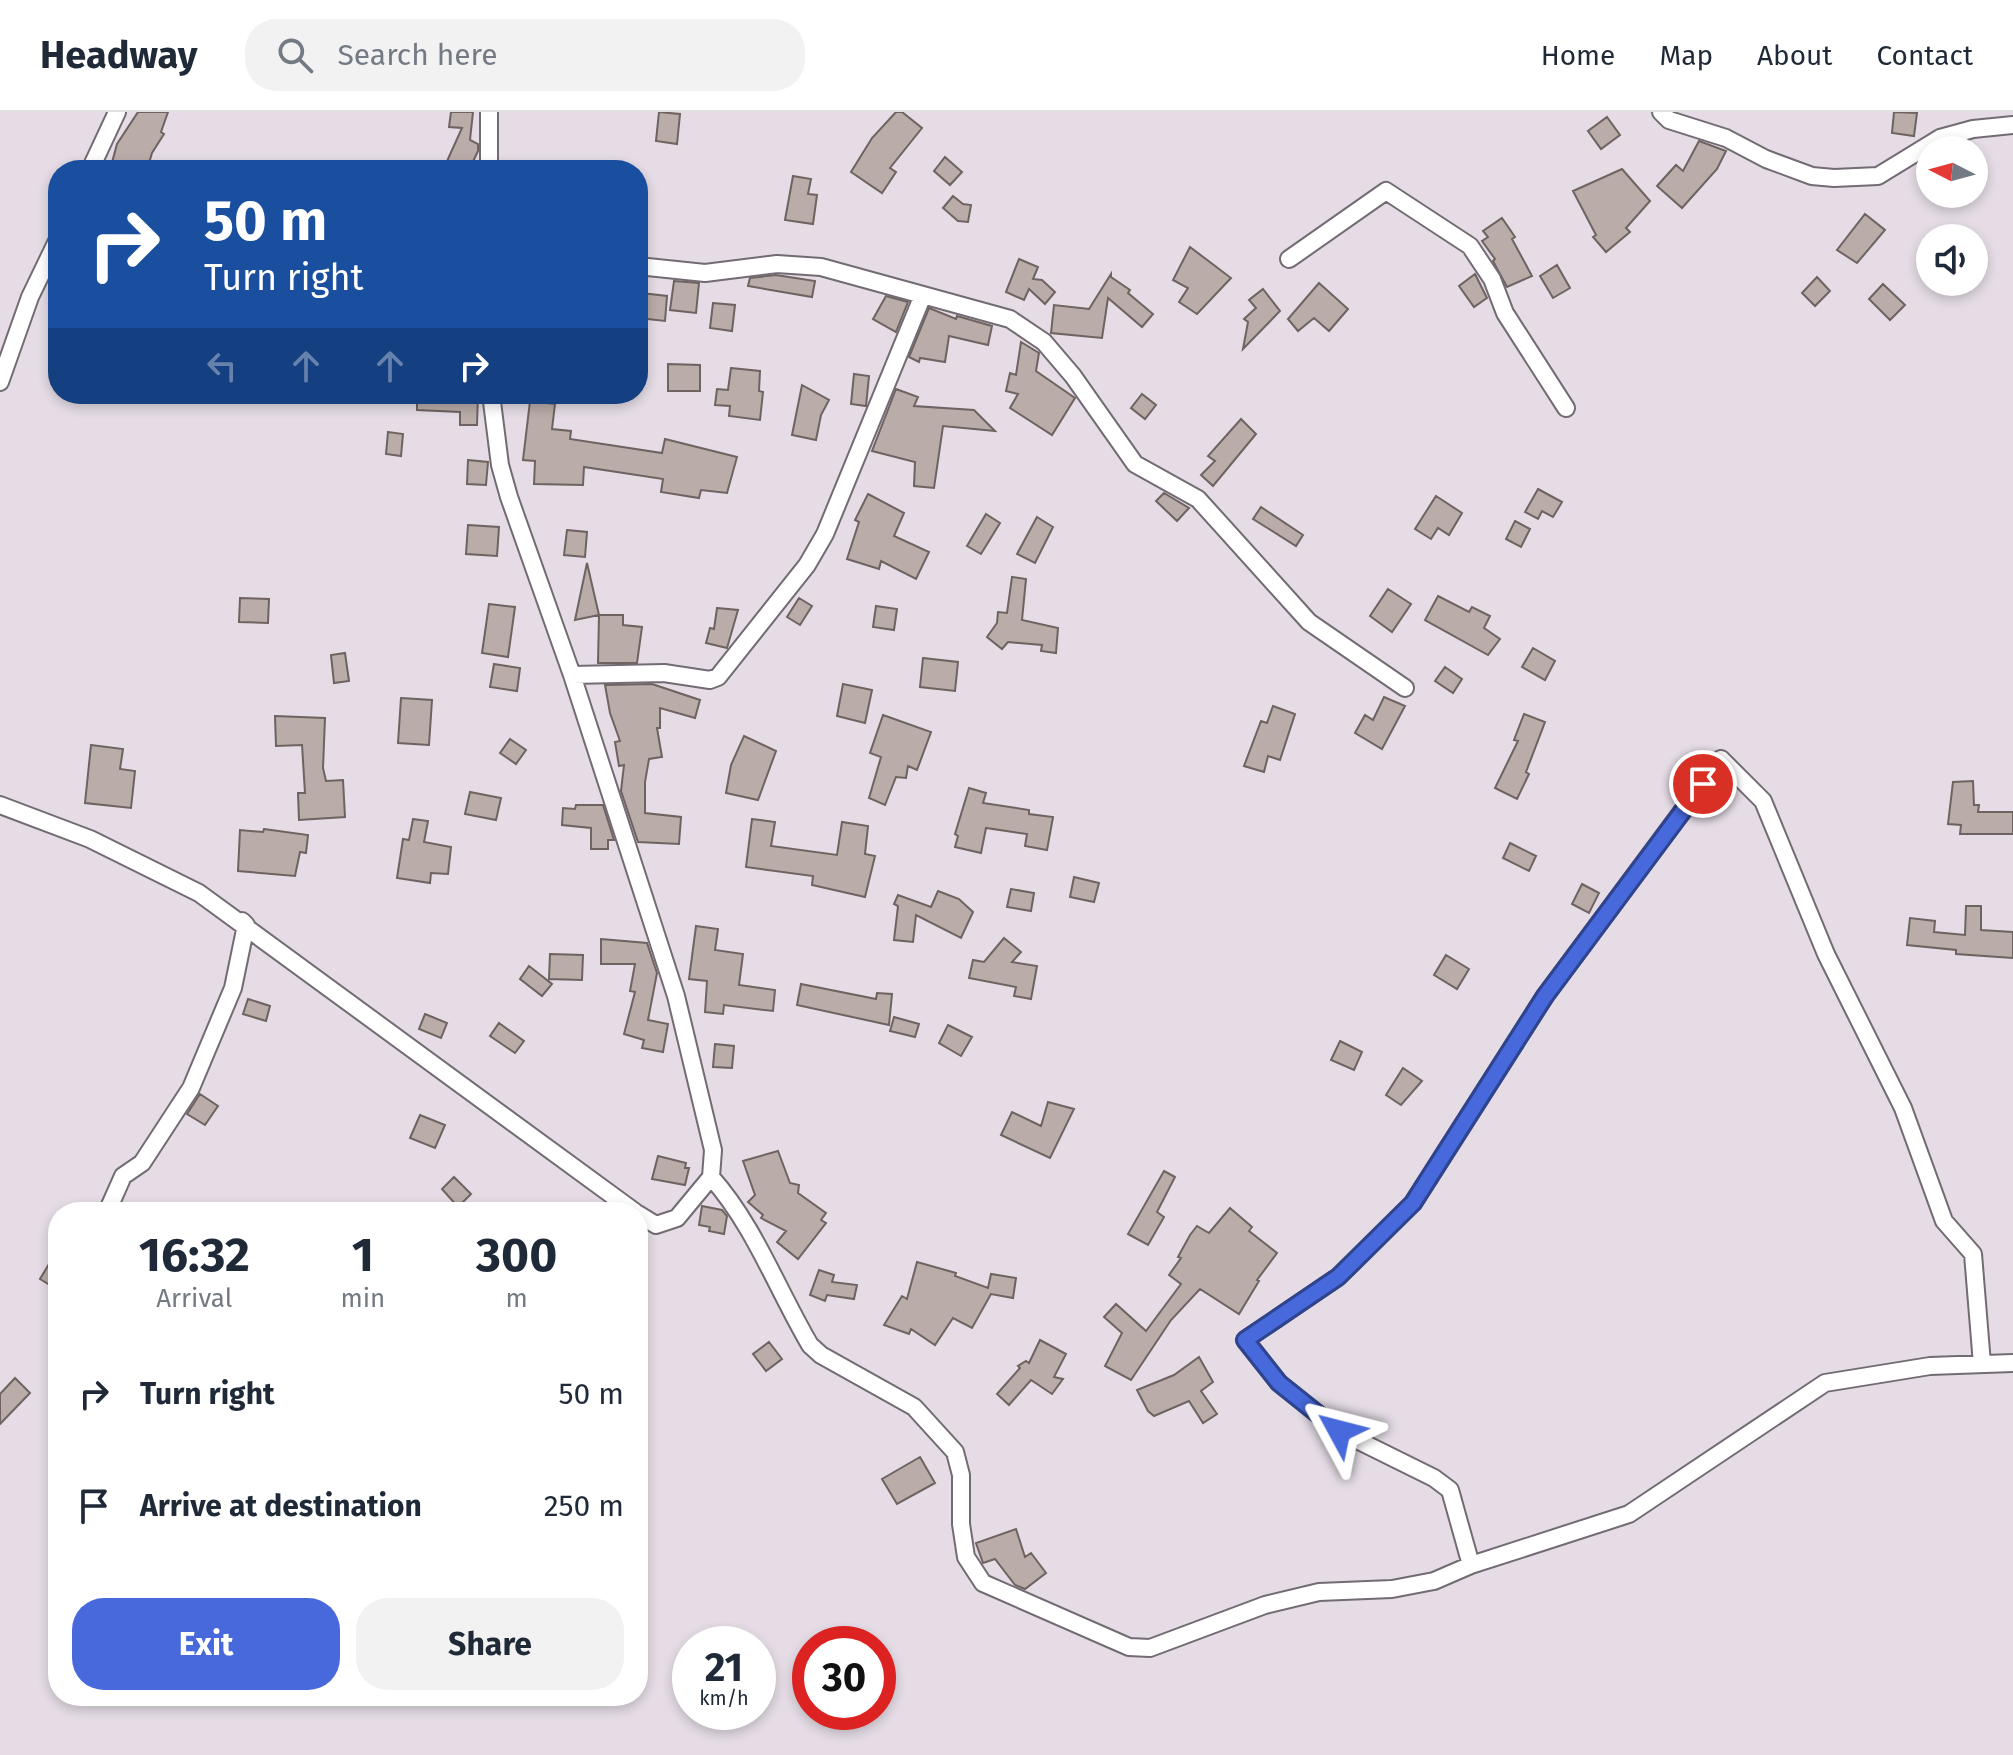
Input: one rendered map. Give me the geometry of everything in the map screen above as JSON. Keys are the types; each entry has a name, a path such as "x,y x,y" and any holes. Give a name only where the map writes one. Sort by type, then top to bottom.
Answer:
{"street":[{"path":"95,160 117,112"},
{"path":"489,112 489,160"},
{"path":"1661,112 1669,120 1726,138 1766,159 1812,176 1834,178 1878,176 1940,138 1973,129 2013,125"},
{"path":"1289,259 1386,191 1470,246 1492,279 1505,313 1566,408"},
{"path":"0,382 30,297 48,260"},
{"path":"648,267 705,273 788,264 821,267 1010,319 1044,342 1073,376 1135,464 1198,499 1309,622 1405,688"},
{"path":"572,675 664,673 710,680 718,677 807,565 825,534 923,295"},
{"path":"492,404 500,465 509,497 572,675 676,996 713,1150 711,1177 670,1222 656,1225 648,1220"},
{"path":"1471,1565 1450,1490 1434,1478 1339,1431 1279,1383 1245,1340 1338,1277 1413,1203 1545,996 1721,759 1763,801 1826,954 1903,1108 1944,1221 1973,1254 1982,1364"},
{"path":"0,805 90,839 199,893 622,1202"},
{"path":"111,1202 123,1176 142,1163 191,1088 233,988 246,925 215,894"},
{"path":"711,1177 727,1195 746,1226 810,1345 821,1355 914,1407 955,1452 961,1475 961,1524 966,1557 983,1583 1129,1647 1150,1648 1265,1605 1319,1592 1392,1589 1434,1581 1471,1565 1629,1514 1825,1383 1930,1366 2013,1363"}],"building":[{"path":"138,112 168,112 161,132 164,134 150,160 113,160 117,144"},
{"path":"451,112 473,112 470,140 478,144 474,160 448,160 462,128 449,127"},
{"path":"659,112 680,114 677,144 656,141"},
{"path":"896,112 902,112 922,128 890,168 896,172 882,193 851,172 872,138"},
{"path":"1894,112 1917,113 1914,136 1892,133"},
{"path":"1607,117 1620,135 1601,149 1588,131"},
{"path":"1699,141 1726,151 1717,169 1682,208 1657,186 1676,165 1683,171"},
{"path":"945,157 962,172 950,185 934,171"},
{"path":"1622,169 1650,201 1626,228 1630,232 1606,252 1593,237 1596,235 1573,191"},
{"path":"793,176 811,179 808,194 817,195 813,224 785,220"},
{"path":"953,196 963,204 971,205 968,222 958,221 943,208"},
{"path":"1865,214 1885,230 1857,263 1837,250"},
{"path":"1502,218 1515,237 1512,239 1532,276 1507,287 1493,261 1495,259 1482,241 1488,237 1483,231"},
{"path":"1190,247 1231,278 1197,314 1179,302 1188,288 1173,280"},
{"path":"1019,259 1038,267 1033,279 1042,280 1055,292 1045,304 1029,289 1024,300 1006,292"},
{"path":"1557,265 1570,288 1553,298 1540,276"},
{"path":"1111,274 1153,314 1142,327 1108,298 1102,338 1051,333 1054,305 1089,309"},
{"path":"1475,274 1487,298 1474,307 1459,286"},
{"path":"776,275 815,281 812,297 748,286 750,278"},
{"path":"1817,277 1830,291 1815,306 1802,293"},
{"path":"674,281 699,283 696,313 670,310"},
{"path":"1319,283 1348,309 1329,331 1314,318 1298,331 1288,319"},
{"path":"1883,284 1905,305 1890,320 1869,299"},
{"path":"1263,289 1280,311 1243,349 1248,322 1244,319 1256,308 1249,300"},
{"path":"648,294 667,296 665,321 648,319"},
{"path":"886,296 908,302 896,332 873,319"},
{"path":"713,303 735,305 732,331 710,328"},
{"path":"929,308 956,319 957,316 992,326 988,345 949,336 945,362 920,358 919,362 909,357"},
{"path":"1021,342 1039,353 1036,371 1075,398 1052,435 1010,408 1018,394 1006,391 1010,373 1016,375"},
{"path":"668,364 700,365 700,391 668,391"},
{"path":"731,368 760,371 759,391 763,392 760,420 729,416 730,406 715,405 717,389 728,390"},
{"path":"854,374 869,376 866,406 851,404"},
{"path":"802,385 829,400 821,415 816,440 792,435"},
{"path":"896,389 918,397 914,406 974,410 995,431 943,426 934,488 914,486 915,462 872,451"},
{"path":"1142,394 1156,405 1145,419 1131,408"},
{"path":"417,404 478,404 477,425 460,425 460,412 417,410"},
{"path":"530,404 555,404 552,429 571,431 570,439 662,453 665,439 737,457 727,493 701,490 699,498 661,492 663,479 584,467 583,485 534,484 535,461 523,460"},
{"path":"1241,419 1256,434 1213,486 1201,475 1215,461 1208,456"},
{"path":"388,432 403,434 401,456 386,454"},
{"path":"468,460 488,462 486,485 467,484"},
{"path":"1538,489 1562,502 1553,517 1542,511 1538,519 1525,512"},
{"path":"1164,493 1189,508 1177,521 1156,501"},
{"path":"868,494 904,513 894,536 929,552 916,579 881,561 879,569 847,559 859,522 855,520"},
{"path":"1436,496 1462,513 1449,535 1438,528 1431,539 1415,529"},
{"path":"1261,507 1303,535 1296,546 1253,519"},
{"path":"986,514 1000,523 981,554 967,546"},
{"path":"1037,517 1053,527 1035,563 1017,554"},
{"path":"1515,521 1530,529 1521,547 1506,539"},
{"path":"468,525 499,527 497,556 466,554"},
{"path":"567,530 587,532 585,557 564,555"},
{"path":"587,563 599,615 575,620"},
{"path":"1012,577 1026,579 1022,620 1058,628 1056,653 1041,651 1042,645 1008,642 1002,649 987,637 997,623 998,612 1007,613"},
{"path":"1388,589 1411,604 1392,632 1370,616"},
{"path":"1438,596 1469,612 1472,607 1490,616 1484,628 1500,639 1488,655 1425,620"},
{"path":"240,598 269,599 268,623 239,622"},
{"path":"799,598 812,606 800,625 787,617"},
{"path":"489,604 515,607 508,657 482,653"},
{"path":"876,606 897,609 894,630 873,627"},
{"path":"717,608 738,610 727,648 706,643 710,628 714,629"},
{"path":"599,615 623,615 623,625 642,627 637,663 598,663"},
{"path":"1533,648 1555,661 1545,680 1522,667"},
{"path":"345,653 349,681 334,683 331,655"},
{"path":"923,658 958,662 955,691 920,687"},
{"path":"494,664 520,668 517,691 490,687"},
{"path":"1445,667 1462,679 1453,693 1435,681"},
{"path":"652,684 700,700 695,718 660,708 660,728 657,728 662,757 649,759 645,782 645,813 681,817 679,844 638,842 621,791 624,765 619,766 615,742 620,741 610,713 605,685"},
{"path":"843,684 872,690 865,723 837,716"},
{"path":"1384,697 1405,706 1382,749 1355,733 1365,715 1373,720"},
{"path":"401,698 432,700 429,745 398,743"},
{"path":"1273,706 1295,714 1280,760 1268,756 1264,772 1244,766 1261,721 1267,723"},
{"path":"1524,714 1545,722 1526,772 1529,774 1517,799 1495,788 1518,741 1514,740"},
{"path":"883,715 931,732 917,770 908,766 906,778 896,777 885,805 869,798 881,757 870,753"},
{"path":"275,716 325,718 323,768 326,781 343,780 345,817 299,820 298,793 305,793 302,745 276,746"},
{"path":"744,736 776,751 758,800 726,793 731,765"},
{"path":"510,739 526,750 516,764 500,753"},
{"path":"91,745 123,749 120,769 135,771 131,808 85,803"},
{"path":"1973,781 1974,805 1979,805 1978,812 2013,812 2013,834 1960,834 1961,825 1948,824 1953,782"},
{"path":"969,788 986,793 983,803 1053,817 1047,850 1025,846 1027,834 986,828 981,853 955,847 958,836 955,834"},
{"path":"470,792 501,798 496,820 465,814"},
{"path":"576,805 603,805 614,840 608,840 608,849 591,849 591,828 562,825 563,808 575,809"},
{"path":"413,819 428,821 424,842 451,847 448,874 431,873 430,883 397,878 403,839 409,840"},
{"path":"752,819 775,822 771,846 837,855 842,822 868,826 865,854 875,856 865,897 812,885 813,876 746,867"},
{"path":"264,829 308,835 306,853 300,852 295,876 238,871 240,830 263,832"},
{"path":"1510,843 1536,856 1529,871 1503,858"},
{"path":"1074,877 1099,883 1094,902 1070,897"},
{"path":"1582,884 1599,893 1589,913 1572,904"},
{"path":"1011,889 1034,893 1031,911 1007,907"},
{"path":"938,891 959,899 973,912 961,938 916,915 913,942 894,940 898,906 894,904 898,895 931,907"},
{"path":"1966,906 1981,906 1981,930 2013,932 2013,958 1956,954 1956,950 1907,945 1910,918 1935,921 1934,932 1965,935"},
{"path":"696,926 718,929 715,950 743,954 739,985 775,990 773,1011 724,1005 723,1014 705,1012 707,981 689,979"},
{"path":"1004,938 1021,952 1012,962 1037,966 1031,999 1014,996 1016,987 969,978 973,960 984,962"},
{"path":"601,939 647,943 657,973 648,1020 668,1024 663,1052 642,1048 644,1040 624,1034 635,992 630,991 635,964 601,964"},
{"path":"550,954 583,955 582,980 549,979"},
{"path":"1446,955 1469,969 1457,989 1434,975"},
{"path":"529,966 552,984 542,996 520,979"},
{"path":"801,984 876,999 877,993 892,994 889,1025 797,1005"},
{"path":"248,999 270,1006 266,1021 243,1014"},
{"path":"425,1014 447,1023 441,1038 419,1029"},
{"path":"894,1017 919,1024 915,1037 890,1031"},
{"path":"499,1023 524,1041 515,1053 490,1036"},
{"path":"948,1025 972,1037 961,1056 939,1043"},
{"path":"1340,1041 1362,1052 1354,1070 1331,1060"},
{"path":"715,1044 734,1046 732,1068 713,1067"},
{"path":"1403,1068 1422,1081 1401,1105 1386,1095"},
{"path":"200,1094 218,1106 205,1125 187,1114"},
{"path":"1048,1102 1074,1109 1050,1158 1001,1135 1012,1112 1041,1126"},
{"path":"420,1115 445,1125 435,1148 410,1138"},
{"path":"778,1151 790,1183 799,1185 798,1193 826,1213 821,1220 826,1223 798,1259 777,1242 786,1231 761,1218 763,1215 748,1202 755,1195 743,1161"},
{"path":"658,1156 686,1163 685,1168 689,1168 685,1185 652,1179"},
{"path":"1164,1171 1175,1177 1157,1212 1164,1217 1148,1245 1128,1234"},
{"path":"454,1177 471,1194 463,1202 454,1202 442,1189"},
{"path":"702,1206 722,1210 727,1216 724,1234 699,1225"},
{"path":"1230,1208 1252,1227 1249,1231 1277,1253 1257,1280 1239,1314 1200,1289 1171,1320 1131,1380 1105,1366 1122,1333 1104,1317 1116,1304 1146,1331 1181,1284 1169,1275 1181,1258 1178,1257 1190,1235 1197,1226 1209,1233"},
{"path":"917,1262 956,1273 955,1276 988,1288 991,1274 1016,1278 1013,1298 991,1294 972,1328 953,1318 935,1345 911,1329 909,1334 884,1325 902,1296 907,1299"},
{"path":"48,1266 48,1284 40,1279"},
{"path":"819,1270 834,1275 832,1282 857,1285 854,1299 827,1295 825,1301 810,1295"},
{"path":"1040,1340 1066,1354 1054,1377 1063,1379 1052,1394 1031,1380 1009,1405 997,1394 1020,1368 1018,1366 1026,1361 1029,1363"},
{"path":"769,1342 782,1359 766,1371 753,1354"},
{"path":"1199,1357 1213,1382 1201,1391 1217,1414 1203,1423 1189,1401 1154,1416 1148,1411 1137,1390 1174,1375"},
{"path":"15,1378 30,1393 0,1424 0,1394"},
{"path":"920,1457 935,1483 897,1504 882,1479"},
{"path":"1016,1529 1025,1557 1031,1553 1046,1573 1025,1589 1015,1585 995,1559 983,1563 976,1543"}],"route":[{"path":"1339,1431 1279,1383 1245,1340 1338,1277 1413,1203 1545,996 1703,784"}]}
